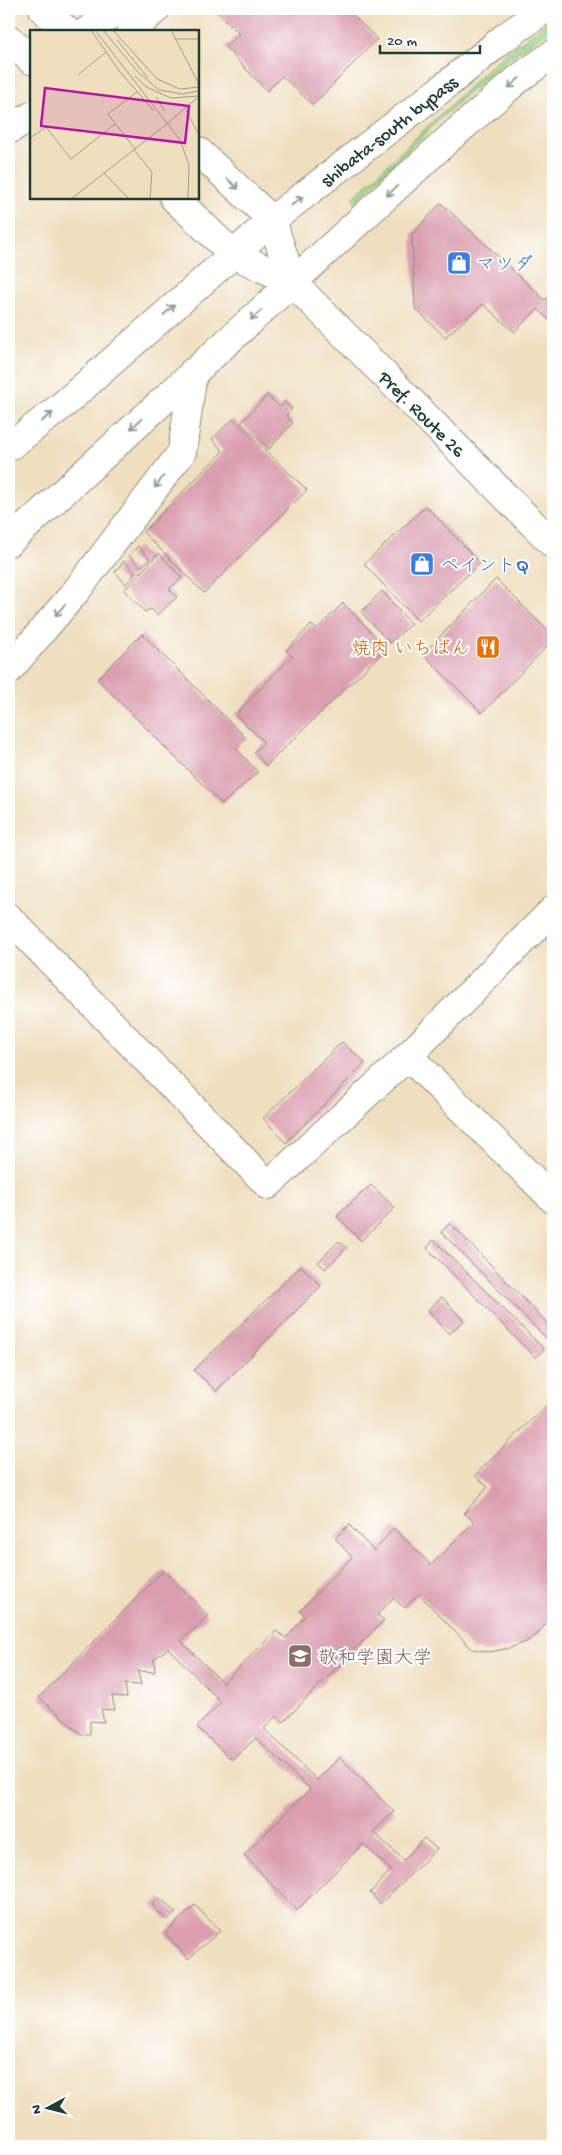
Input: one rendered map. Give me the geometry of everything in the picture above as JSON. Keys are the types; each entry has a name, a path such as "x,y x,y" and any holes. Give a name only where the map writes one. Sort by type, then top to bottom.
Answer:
{"main road":[{"path":"43,9 66,30"},
{"path":"88,30 119,9"},
{"path":"131,30 156,9"},
{"name":"shibata-south bypass","path":"9,448 64,404 272,220 504,38 545,9"},
{"path":"9,39 30,59"},
{"path":"9,542 453,135 522,76 553,54"},
{"path":"9,130 30,117"},
{"path":"199,152 272,220 292,282"},
{"path":"175,199 233,254 292,282"},
{"name":"Pref. Route 26","path":"292,282 553,544"},
{"path":"9,670 77,590 182,452 193,372"},
{"path":"9,918 268,1185 408,1056 553,910"},
{"path":"408,1056 553,1199"}],"green space":[{"path":"553,17 553,28 526,46 475,87 356,201 353,198 493,64"}],"building":[{"path":"214,9 347,9 377,39 313,105 282,76 267,91 225,47 239,34"},
{"name":"マツダ","path":"441,203 545,300 553,293 553,324 538,309 514,332 483,304 445,337 415,308 412,234"},
{"path":"267,395 280,407 285,402 292,409 286,415 293,423 269,449 241,423"},
{"path":"233,419 307,490 204,593 143,532 223,451 212,439"},
{"name":"ペイントQ","path":"426,506 480,563 418,621 364,564"},
{"path":"138,546 150,559 141,567 129,556"},
{"path":"159,553 182,578 169,589 177,597 157,615 151,609 145,612 124,590"},
{"path":"124,561 135,573 126,584 115,572"},
{"name":"焼肉 いちばん","path":"496,579 553,636 553,640 482,713 423,654"},
{"path":"382,591 411,624 390,643 361,612"},
{"path":"343,603 387,648 266,766 254,752 264,742 235,715 292,656 286,651 311,625 317,629"},
{"path":"142,634 246,738 236,748 258,772 222,804 97,679"},
{"path":"342,1042 365,1063 286,1143 263,1118"},
{"path":"371,1185 395,1208 361,1241 337,1216"},
{"path":"450,1223 553,1329 552,1344 441,1232"},
{"path":"434,1240 544,1349 536,1358 427,1248"},
{"path":"339,1241 347,1248 325,1269 318,1262"},
{"path":"301,1266 321,1286 216,1391 194,1370"},
{"path":"442,1297 464,1321 449,1334 428,1310"},
{"name":"敬和学園大学","path":"553,1399 553,1614 538,1634 526,1642 510,1648 490,1652 472,1649 419,1594 405,1608 393,1598 377,1615 384,1620 283,1722 276,1716 264,1729 317,1780 340,1757 394,1812 373,1832 404,1860 424,1838 437,1849 380,1904 370,1893 391,1870 363,1844 297,1910 244,1855 310,1789 256,1738 232,1760 197,1727 221,1702 168,1648 154,1659 155,1672 138,1671 141,1685 125,1684 127,1697 112,1696 115,1710 101,1709 104,1722 90,1721 90,1735 82,1735 39,1697 164,1570 208,1616 181,1641 223,1683 276,1631 286,1638 305,1616 300,1611 352,1557 335,1538 349,1525 374,1551 394,1528 431,1565 474,1522 464,1513 488,1487 475,1475"},
{"path":"160,1898 176,1913 167,1920 152,1905"},
{"path":"195,1905 220,1931 188,1959 165,1933"}],"place":[{"name":"マツダ","path":"459,263"},
{"name":"ペイントQ","path":"422,564"},
{"name":"焼肉 いちばん","path":"488,647"},
{"name":"敬和学園大学","path":"300,1656"}]}
